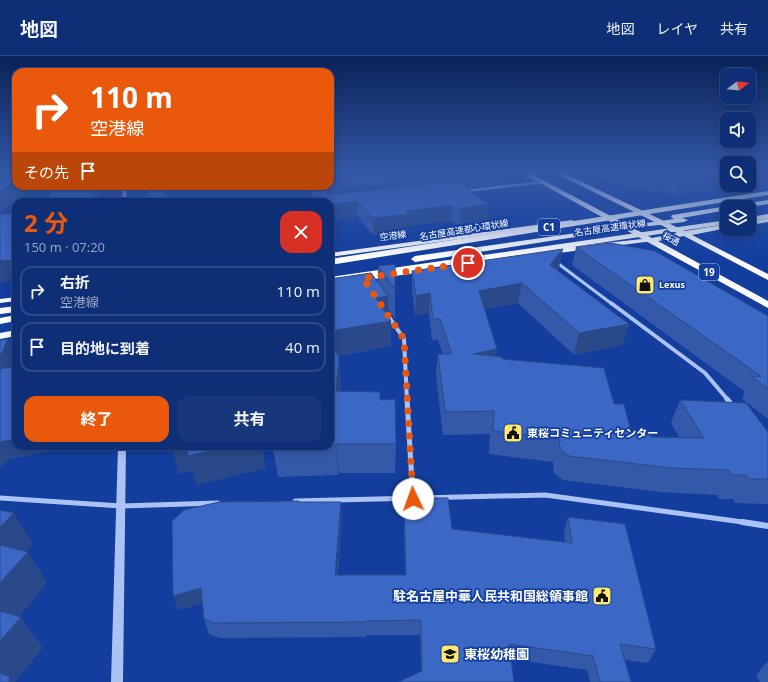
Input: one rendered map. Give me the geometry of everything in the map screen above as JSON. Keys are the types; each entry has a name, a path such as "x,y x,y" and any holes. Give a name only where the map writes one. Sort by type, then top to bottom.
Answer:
{"highway":[{"name":"桜通","path":"577,200 768,304"},
{"name":"桜通","path":"615,200 686,234 768,277"},
{"name":"空港線","path":"608,217 724,200"},
{"name":"名古屋高速都心環状線","path":"334,261 728,200"},
{"path":"756,204 768,202"},
{"path":"633,226 648,221 720,209"},
{"path":"756,211 768,209"},
{"path":"334,271 633,226 720,215"},
{"path":"756,218 768,216"},
{"path":"756,222 768,220"},
{"name":"名古屋高速環状線","path":"334,279 720,223"},
{"path":"651,240 720,227"},
{"path":"0,311 12,309"},
{"path":"0,321 12,319"},
{"path":"0,328 12,326"}],"main road":[{"name":"空港線","path":"334,254 608,217"},
{"path":"334,284 365,282 544,252 651,240"},
{"path":"0,301 12,300"},
{"path":"0,336 12,334"}],"street":[{"path":"544,252 705,373 738,412"},
{"path":"384,309 404,339 413,499"},
{"path":"117,682 122,450"},
{"path":"287,502 545,495 768,526"},
{"path":"0,498 121,506 224,503"}],"building":[{"path":"334,200 484,200 489,204 461,208 455,208 452,205 406,211 409,214 373,218 357,201 334,204"},
{"path":"12,213 12,260 0,261 0,214"},
{"path":"611,243 655,251 768,316 768,389 752,377 761,376 576,247"},
{"path":"563,249 550,265 629,324 579,333 522,283 479,291 497,349 473,354 502,357 502,359 604,368 614,404 624,404 631,432 649,433 651,437 704,438 680,400 746,403 768,432 768,479 749,479 746,475 732,475 729,470 671,468 569,456 560,449 559,439 493,431 494,411 445,412 438,354 452,354 440,319 433,319 430,293 416,296 412,271"},
{"path":"395,264 395,289 378,266"},
{"path":"371,273 388,296 376,298 391,321 334,330 334,278"},
{"path":"8,339 0,357 0,340"},
{"path":"334,347 339,358 336,391 380,392 380,400 395,399 396,444 336,444 336,446 334,446"},
{"path":"12,367 12,440 0,442 0,369"},
{"path":"187,450 214,450 188,456"},
{"path":"427,498 448,498 452,529 572,543 568,517 625,524 656,649 620,644 631,682 600,682 593,656 509,644 514,682 398,682 422,671 421,620 215,623 204,619 201,588 173,596 172,521 184,510 219,502 341,502 335,575 406,575 404,505 428,505"},
{"path":"0,510 14,513 0,527"},
{"path":"0,545 28,552 0,583"},
{"path":"0,611 21,617 0,641"},
{"path":"0,673 10,677 9,682 0,682"}],"place":[{"name":"Lexus","path":"645,285"},
{"name":"東桜コミュニティセンター","path":"513,433"},
{"name":"駐名古屋中華人民共和国総領事館","path":"602,596"},
{"name":"東桜幼稚園","path":"450,654"}],"route":[{"path":"413,499 404,339 363,278 468,263"}]}
